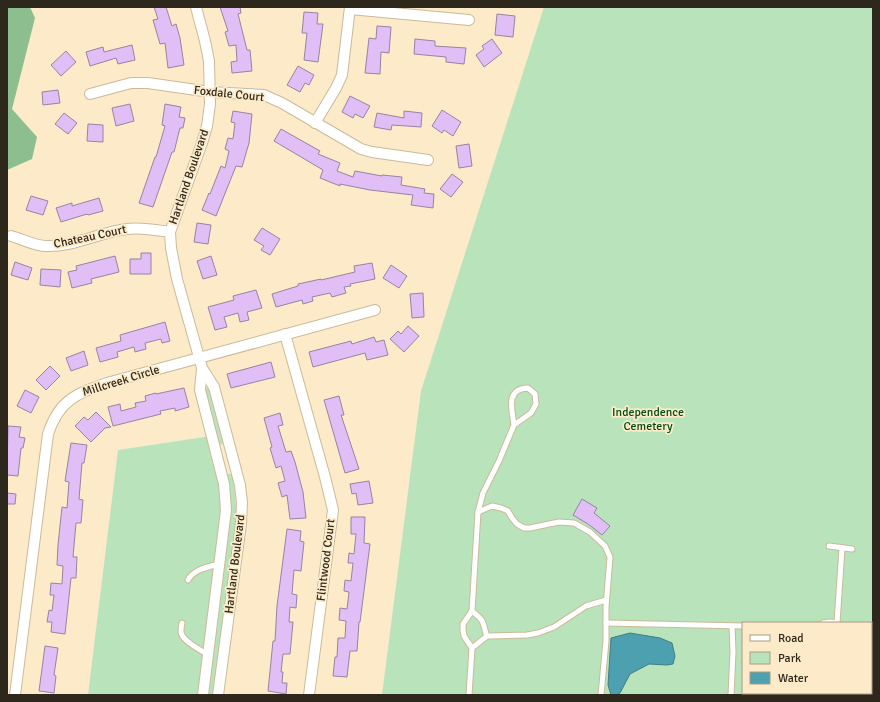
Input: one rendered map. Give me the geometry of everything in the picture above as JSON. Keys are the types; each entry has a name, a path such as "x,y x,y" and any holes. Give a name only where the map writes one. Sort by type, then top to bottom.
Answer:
{"street":[{"name":"Hartland Boulevard","path":"196,7 206,40 209,61 210,92 207,126 170,232 171,248 177,279 201,363 214,386 240,484 242,503 241,524 218,695"},
{"path":"316,123 342,75 350,8 469,20"},
{"name":"Foxdale Court","path":"90,94 131,83 148,83 210,92 264,95 282,103 361,149 428,160"},
{"name":"Chateau Court","path":"11,236 44,246 55,246 66,245 126,229 139,228 170,232"},
{"name":"Millcreek Circle","path":"15,695 48,434 58,411 71,399 83,391 107,383 201,363 285,334 375,310"},
{"name":"Flintwood Court","path":"285,334 325,477 332,510 309,695"},
{"name":"Hartland Boulevard","path":"201,363 200,390 224,484 226,510 203,695"}],"lane":[{"path":"469,695 472,648 464,636 463,624 472,611 478,512 483,493 514,425 531,413 536,404 535,394 528,388 520,388 515,392 511,401 514,425"},
{"path":"478,512 492,506 497,507 508,511 517,524 524,528 559,522 574,523 590,532 605,546 610,557 606,600 606,641 601,695"},
{"path":"829,546 852,549"},
{"path":"837,622 842,548"},
{"path":"188,580 192,574 201,569 219,564"},
{"path":"472,648 487,636 527,635 538,633 554,627 586,606 606,600"},
{"path":"472,611 483,623 487,636"},
{"path":"182,623 181,632 185,640 208,654"},
{"path":"606,623 742,626"},
{"path":"731,695 733,652 732,626"}],"green space":[{"path":"7,7 30,7 35,18 12,109 37,137 32,159 7,170"},
{"name":"Independence Cemetery","path":"544,7 873,7 873,695 382,695 421,391"},
{"path":"204,387 209,388 210,390 224,443 219,445 204,390"},
{"path":"211,436 224,484 203,695 88,695 118,450"},
{"path":"228,474 233,476 236,505 236,525 214,695 206,695"}],"water":[{"path":"630,633 660,638 672,643 675,656 673,664 649,664 630,674 620,693 611,695 608,685 611,638"}],"building":[{"path":"154,7 166,7 172,26 176,24 180,38 184,65 168,68 165,43 160,44 153,20 158,19"},
{"path":"220,7 240,7 241,13 238,14 247,50 250,50 252,71 232,73 231,62 237,61 236,45 229,46 225,32 228,31"},
{"path":"304,12 318,13 317,24 323,24 318,62 304,60 307,33 302,33"},
{"path":"497,14 515,16 513,37 495,35"},
{"path":"377,26 391,27 389,53 381,52 380,74 365,73 369,38 376,39"},
{"path":"415,39 435,41 435,46 466,48 464,64 446,62 446,57 414,54"},
{"path":"492,39 502,53 484,67 476,55 484,49 482,46"},
{"path":"132,45 135,60 118,64 116,58 90,66 86,52 103,47 104,52"},
{"path":"66,51 76,62 61,76 51,65"},
{"path":"298,66 314,75 309,85 305,83 300,92 287,85"},
{"path":"58,90 60,103 43,105 42,92"},
{"path":"350,96 370,106 363,118 355,114 353,118 342,112"},
{"path":"130,104 134,121 116,126 112,108"},
{"path":"165,104 181,107 179,117 185,118 183,128 180,128 174,152 172,152 153,207 139,203 156,157 165,126 162,125"},
{"path":"442,110 461,122 453,136 444,130 442,133 432,126"},
{"path":"233,111 252,114 249,143 242,167 236,166 216,216 202,210 221,166 225,168 229,151 225,149 228,138 233,139 235,123 231,122"},
{"path":"404,111 422,113 421,127 392,125 391,130 374,127 377,113 404,118"},
{"path":"64,113 77,123 68,134 55,124"},
{"path":"88,124 103,125 103,142 87,141"},
{"path":"281,129 320,151 318,154 340,163 337,171 353,177 355,171 382,176 402,177 401,185 425,189 424,193 434,194 433,208 411,205 413,195 370,190 340,184 340,186 320,178 323,170 274,141"},
{"path":"469,144 472,166 459,168 456,146"},
{"path":"452,174 463,182 451,197 440,189"},
{"path":"31,196 48,201 43,215 26,210"},
{"path":"99,198 103,211 61,222 56,208 72,203 72,206"},
{"path":"197,223 211,225 208,244 194,242"},
{"path":"262,228 280,239 270,255 261,250 264,246 254,240"},
{"path":"141,253 151,253 151,274 130,274 130,259 141,259"},
{"path":"115,256 119,272 91,279 92,283 72,288 68,272 77,270 76,266"},
{"path":"211,256 217,275 203,279 197,261"},
{"path":"15,262 32,268 28,280 11,275"},
{"path":"372,263 375,279 350,284 351,286 344,287 346,293 332,297 330,293 312,297 313,301 303,304 302,300 276,307 272,294 298,286 298,284 355,272 354,266"},
{"path":"391,265 407,276 399,288 383,278"},
{"path":"41,269 61,270 60,287 40,285"},
{"path":"256,290 262,308 247,312 249,320 240,322 238,313 224,317 227,327 215,330 208,307 234,300 233,296"},
{"path":"423,293 424,317 412,318 410,294"},
{"path":"165,322 170,341 162,343 161,339 145,343 146,349 135,352 134,347 117,352 118,357 100,362 96,348 121,341 120,335"},
{"path":"408,326 419,336 404,352 390,339 398,331 401,334"},
{"path":"374,337 376,342 384,340 388,355 367,360 365,353 313,367 309,352 351,341 352,344"},
{"path":"84,351 88,365 71,371 66,358"},
{"path":"271,362 275,377 231,388 227,374"},
{"path":"50,366 60,376 46,390 36,380"},
{"path":"184,388 189,407 175,411 175,408 160,411 161,414 113,426 108,407 120,404 121,411 136,407 135,403 146,401 145,396"},
{"path":"25,390 39,397 31,413 17,406"},
{"path":"339,396 344,415 341,415 359,469 345,473 324,400"},
{"path":"96,412 111,427 105,428 91,442 75,426 84,417 88,420"},
{"path":"280,413 283,425 278,426 286,452 291,451 295,462 303,492 306,518 290,519 287,495 282,497 278,483 285,481 281,466 276,468 264,418"},
{"path":"8,426 21,427 19,437 25,438 23,448 21,448 18,476 7,475"},
{"path":"71,443 87,445 84,463 82,463 79,499 83,500 81,523 76,523 73,557 77,557 76,578 71,578 65,634 51,632 52,622 47,622 49,610 52,611 54,595 50,595 51,583 62,584 63,566 57,565 58,545 62,507 67,508 69,482 65,481"},
{"path":"369,481 373,503 358,505 356,493 352,494 350,484"},
{"path":"7,493 16,494 15,504 7,504"},
{"path":"582,499 597,508 594,513 610,526 602,535 573,515"},
{"path":"351,517 365,517 364,543 370,544 359,622 357,651 350,651 347,677 333,676 335,657 337,657 338,638 345,638 346,621 339,620 340,608 347,609 349,592 344,591 345,580 351,581 353,563 348,563 349,553 354,554 356,534 351,534"},
{"path":"287,529 301,531 300,541 304,542 301,571 294,570 292,594 297,595 296,608 290,607 289,622 293,622 290,654 283,654 281,672 283,672 282,683 287,683 286,694 268,691"},
{"path":"45,646 58,648 54,675 56,676 54,693 39,691"}]}
